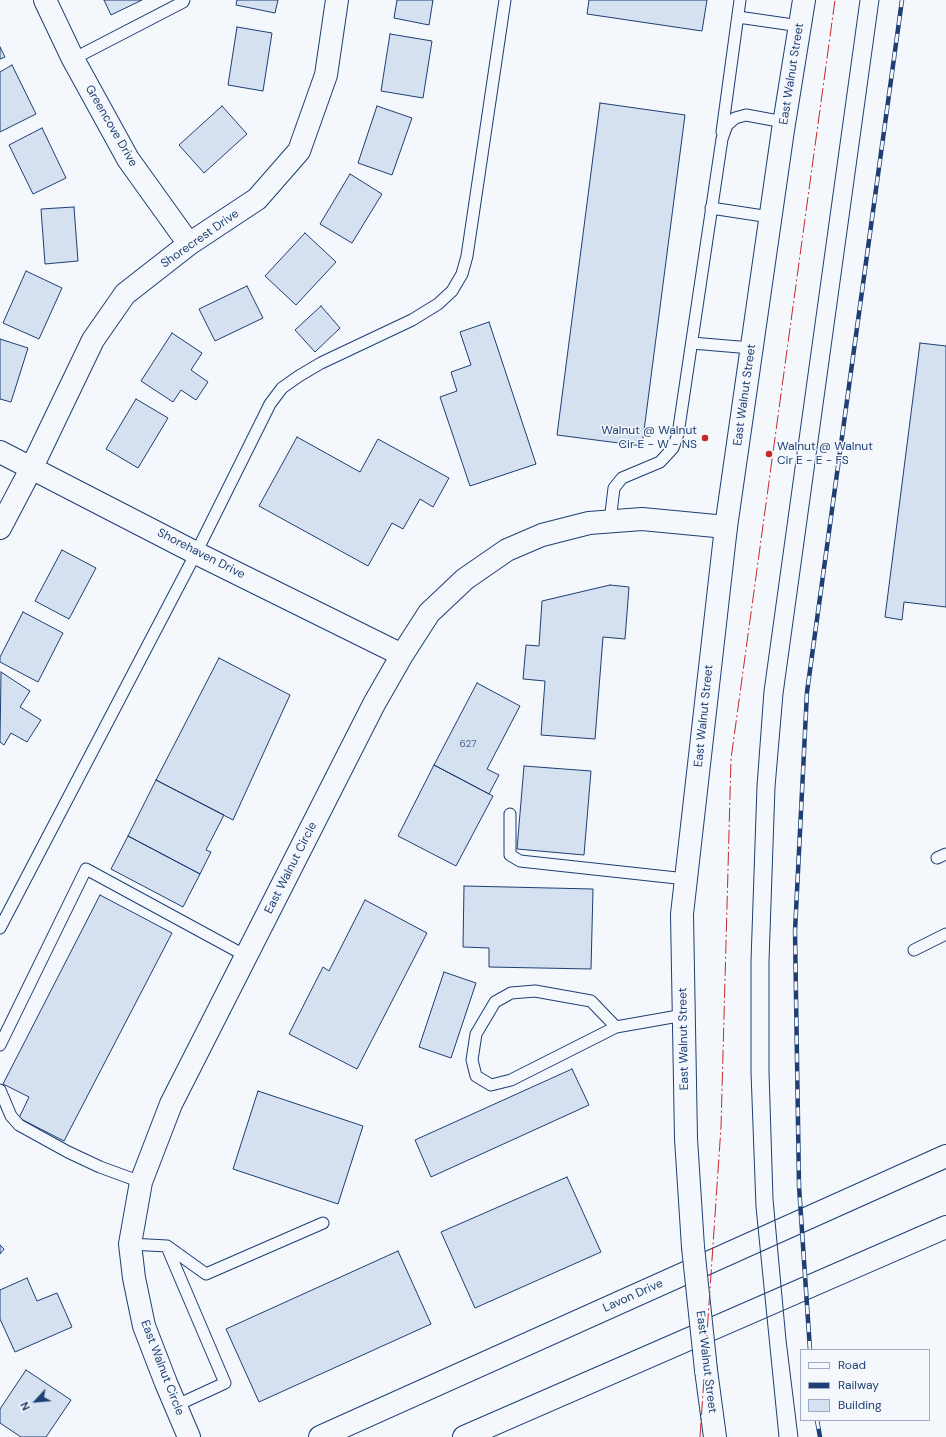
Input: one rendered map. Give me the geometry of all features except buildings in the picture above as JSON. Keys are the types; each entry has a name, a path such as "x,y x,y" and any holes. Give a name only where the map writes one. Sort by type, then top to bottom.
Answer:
{"street":[{"name":"Greencove Drive","path":"45,0 74,59 128,159 189,244"},
{"name":"Shorecrest Drive","path":"0,528 32,467 93,340 125,294 189,244 257,199 299,151 326,75 337,0"},
{"name":"East Walnut Street","path":"715,1437 692,1248 686,1139 682,914 726,527 784,122 804,0"},
{"name":"Shorehaven Drive","path":"0,452 32,467 196,553 402,654"},
{"name":"East Walnut Circle","path":"189,1437 175,1406 144,1326 134,1278 130,1244 141,1182 171,1104 374,704 402,654 434,608 465,578 507,550 542,535 589,522 642,518 726,527"},
{"name":"Lavon Drive","path":"320,1437 946,1156"},
{"path":"464,1437 946,1227"}],"lane":[{"path":"74,59 183,2 184,0"},
{"path":"0,928 196,553 270,404 282,388 321,363 412,320 438,304 452,291 462,274 467,256 505,0"},
{"path":"610,521 614,488 622,478 660,462 672,448 678,434 722,139 740,0"},
{"path":"738,16 800,26"},
{"path":"722,139 728,126 736,118 746,115 784,122"},
{"path":"711,208 770,218"},
{"path":"692,343 751,348"},
{"path":"510,814 510,855 520,862 686,879"},
{"path":"0,1045 86,869 246,956"},
{"path":"914,950 946,934"},
{"path":"616,1027 591,1001 535,990 511,993 495,1002 476,1034 472,1060 476,1076 491,1085 511,1080 616,1027 684,1015"},
{"path":"0,1090 11,1116 19,1125 100,1167 141,1182"},
{"path":"130,1244 167,1246 206,1274 324,1223"},
{"path":"167,1246 225,1383 175,1406"}],"tram line":[{"path":"779,1437 756,1207 751,1072 751,961 757,786 764,691 860,0"},
{"path":"798,1437 786,1340 773,1199 769,1072 769,961 775,787 783,694 879,0"}],"railway":[{"path":"810,1349 799,1186 795,931 807,692 902,0"},
{"path":"817,1421 820,1437"}],"power":[{"path":"700,1437 721,1127 731,759 835,0"}],"place":[{"name":"Walnut @ Walnut Cir E - W - NS","path":"705,438"},
{"name":"Walnut @ Walnut Cir E - E - FS","path":"769,454"}]}
